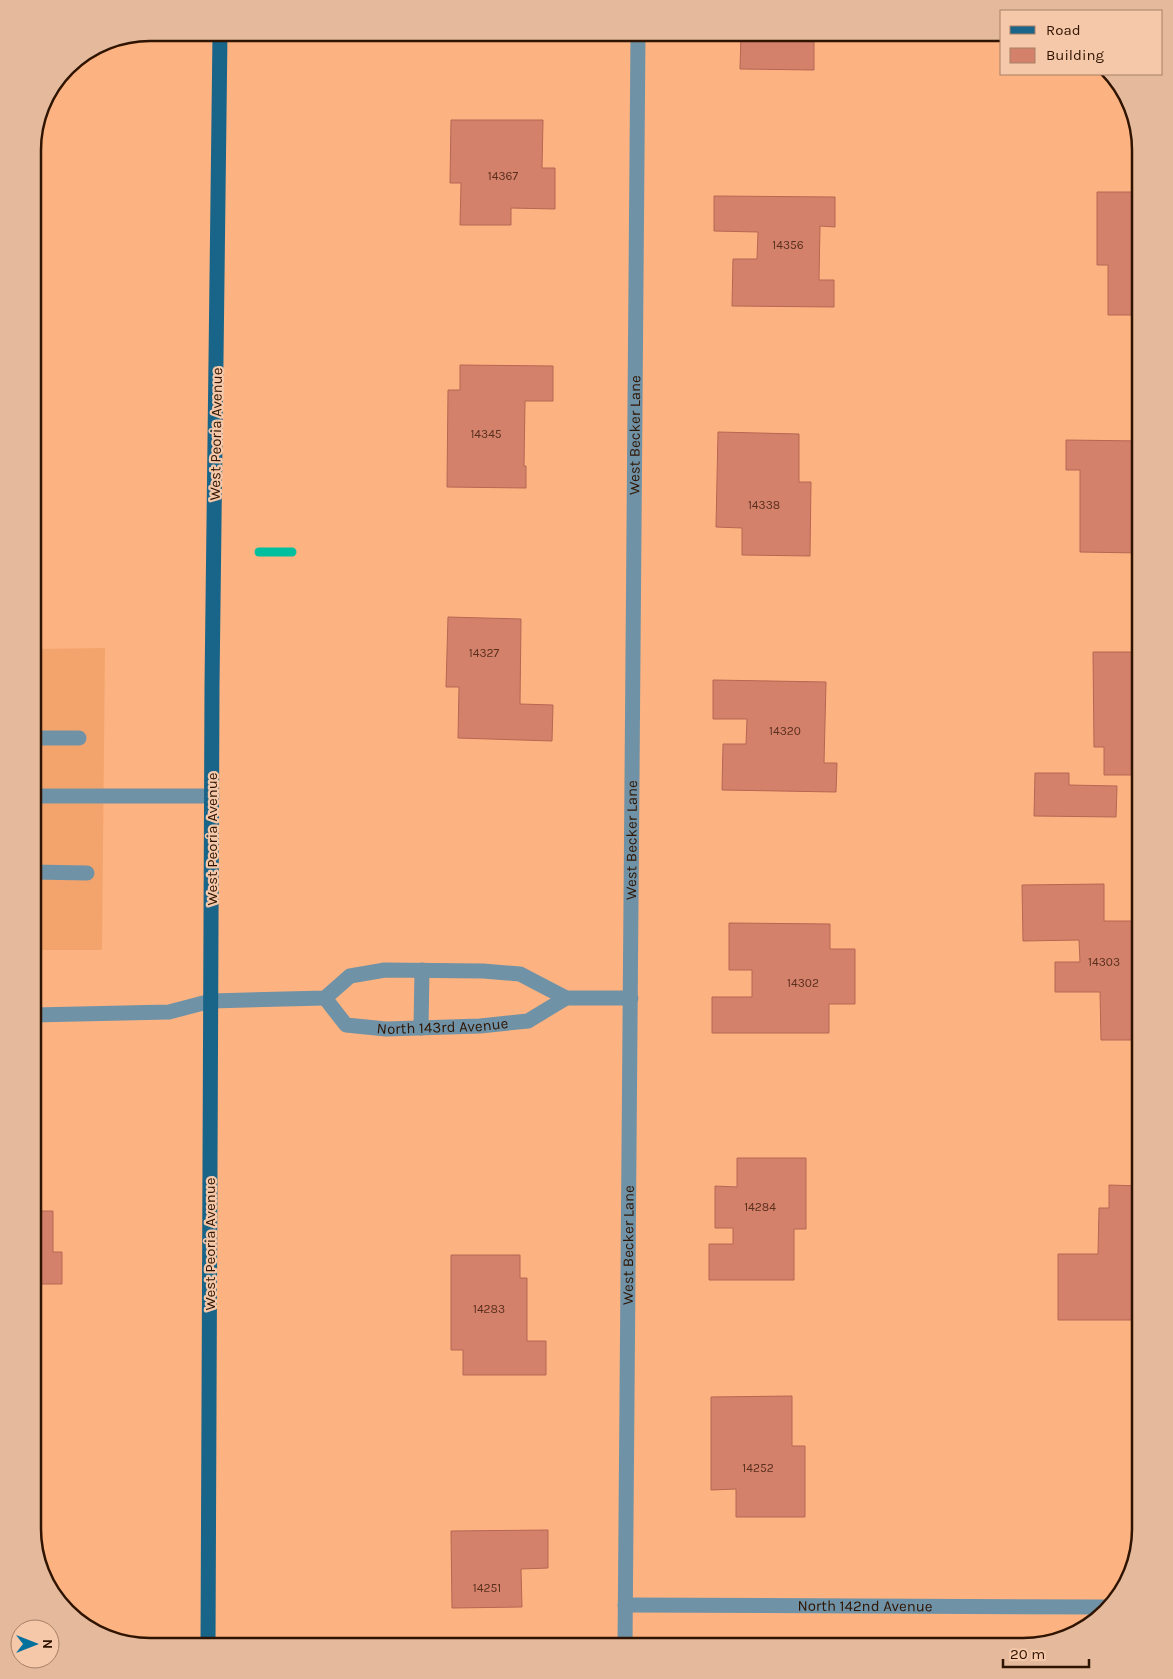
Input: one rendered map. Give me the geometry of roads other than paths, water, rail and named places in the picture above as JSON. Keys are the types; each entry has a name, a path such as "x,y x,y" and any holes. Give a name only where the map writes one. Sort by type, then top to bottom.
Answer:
{"main road":[{"name":"West Peoria Avenue","path":"208,1638 212,796 220,41"}],"street":[{"name":"West Becker Lane","path":"625,1638 638,41"},
{"path":"41,738 79,738"},
{"path":"41,796 212,796"},
{"path":"41,872 87,873"},
{"path":"41,1015 169,1012 212,1001 325,998 350,976 385,970 483,971 520,974 566,998 631,998"},
{"path":"421,1028 422,970"},
{"name":"North 143rd Avenue","path":"325,998 346,1024 386,1029 480,1026 528,1021 566,998"},
{"name":"North 142nd Avenue","path":"625,1605 1099,1607"}],"waterway":[{"path":"259,552 292,552"}]}
